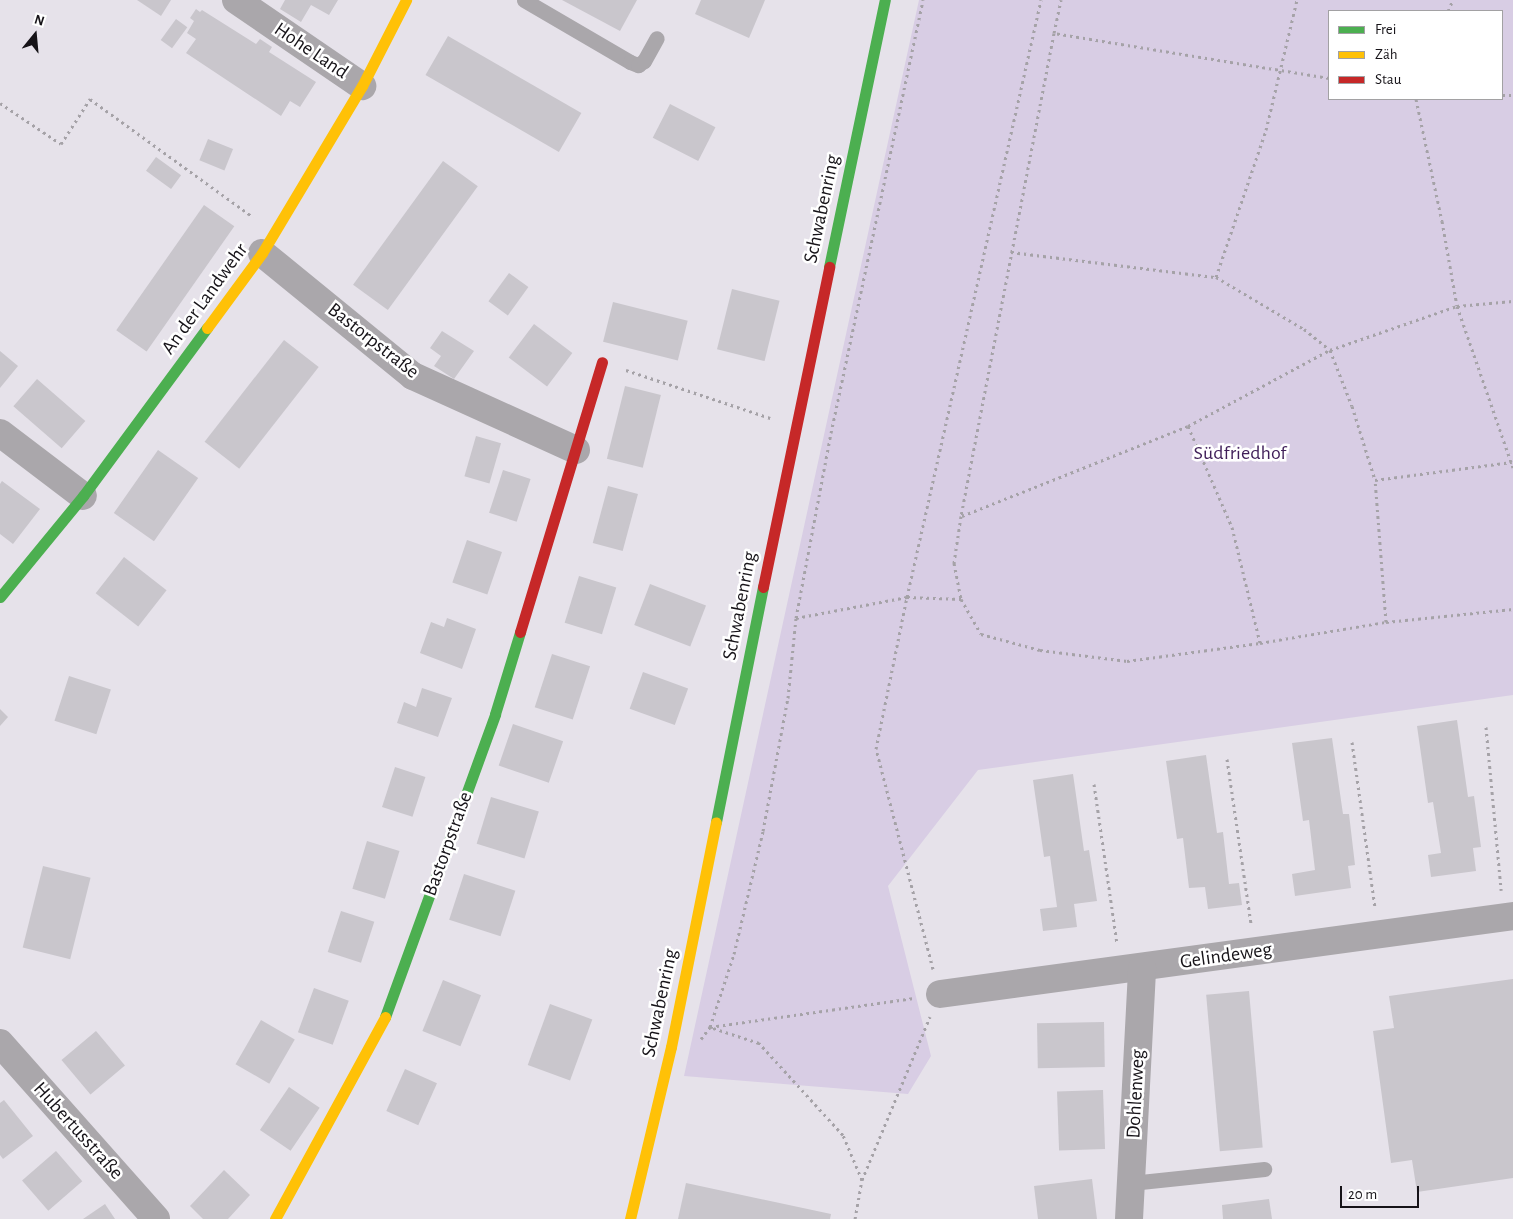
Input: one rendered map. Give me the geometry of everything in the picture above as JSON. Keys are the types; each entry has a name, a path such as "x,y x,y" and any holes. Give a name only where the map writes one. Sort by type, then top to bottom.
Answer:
{"street":[{"name":"Hohe Land","path":"236,0 362,86"},
{"name":"An der Landwehr","path":"0,597 83,496 268,243 362,86 406,0"},
{"name":"Schwabenring","path":"630,1219 670,1047 795,426 885,0"},
{"name":"Bastorpstraße","path":"268,243 413,376 576,450"},
{"name":"Bastorpstraße","path":"275,1219 290,1195 387,1013 495,714 602,362"},
{"path":"0,433 83,496"},
{"name":"Gelindeweg","path":"940,994 1131,970 1509,917"},
{"name":"Dohlenweg","path":"1129,1219 1131,1184 1131,970"},
{"name":"Hubertusstraße","path":"0,1043 156,1219"}],"lane":[{"path":"524,0 622,58 638,64 644,61 657,38"},
{"path":"1131,1184 1264,1169"}],"path":[{"path":"670,1047 698,1043 710,1027 734,954 763,831 788,698 796,618 831,433 923,0"},
{"path":"855,1219 862,1180 940,994 876,749 907,597 1041,0"},
{"path":"1061,0 961,516 954,562 961,599 981,634 1040,650 1127,661 1260,643 1386,622 1513,609"},
{"path":"1216,277 1266,130 1282,72 1297,0"},
{"path":"1054,33 1282,72 1328,78"},
{"path":"0,102 61,144 90,99 268,243"},
{"path":"1416,100 1442,220 1457,306 1513,462 1513,468"},
{"path":"1012,252 1216,277 1304,328 1330,350 1352,406 1375,480 1386,622"},
{"path":"961,516 1188,426 1330,350 1457,306 1513,301"},
{"path":"602,362 795,426"},
{"path":"1188,426 1232,527 1260,643"},
{"path":"1375,480 1513,462"},
{"path":"796,618 907,597 961,599"},
{"path":"1486,727 1509,917"},
{"path":"1352,742 1379,935"},
{"path":"1227,759 1255,952"},
{"path":"1094,784 1131,970"},
{"path":"710,1027 940,994"},
{"path":"710,1027 759,1043 842,1135 862,1180"}],"green space":[{"name":"Südfriedhof","path":"919,0 1513,0 1513,695 978,770 888,886 931,1056 908,1094 684,1076"}],"building":[{"path":"137,0 171,0 161,16"},
{"path":"285,0 338,0 329,15 311,5 301,22 280,9"},
{"path":"562,0 637,0 620,31"},
{"path":"701,0 765,0 749,38 695,14"},
{"path":"196,9 200,12 202,10 256,44 260,39 272,47 269,52 316,82 300,107 290,101 281,116 186,53 196,39 187,33 194,21 190,18"},
{"path":"176,19 187,27 172,48 161,40"},
{"path":"448,36 581,113 559,152 426,75"},
{"path":"670,104 715,127 698,161 653,138"},
{"path":"208,139 233,149 224,170 199,160"},
{"path":"156,157 181,175 171,189 146,171"},
{"path":"443,161 478,186 388,310 353,285"},
{"path":"204,205 234,226 147,352 116,330"},
{"path":"509,273 528,287 508,315 488,301"},
{"path":"732,289 780,301 765,361 717,349"},
{"path":"613,302 688,321 678,360 603,342"},
{"path":"534,324 572,353 547,386 509,358"},
{"path":"442,331 474,351 454,379 434,366 441,356 430,348"},
{"path":"284,340 319,367 239,469 205,442"},
{"path":"0,351 18,366 0,388"},
{"path":"37,379 85,421 62,448 13,406"},
{"path":"625,386 661,395 643,468 607,459"},
{"path":"476,436 501,443 489,484 464,476"},
{"path":"158,450 198,478 154,541 114,513"},
{"path":"503,470 531,479 517,522 489,513"},
{"path":"2,481 40,509 13,544 0,534 0,484"},
{"path":"608,486 638,494 623,551 593,543"},
{"path":"467,540 502,552 487,595 452,583"},
{"path":"124,557 167,590 138,626 96,593"},
{"path":"579,576 616,587 602,634 565,623"},
{"path":"650,584 706,606 690,647 634,625"},
{"path":"447,618 476,629 462,669 420,653 431,622 444,627"},
{"path":"552,654 590,666 573,720 535,707"},
{"path":"643,672 688,688 675,725 630,709"},
{"path":"69,676 111,690 96,734 54,721"},
{"path":"422,688 452,698 438,737 397,723 404,702 416,707"},
{"path":"0,709 8,717 0,726"},
{"path":"1457,720 1468,797 1474,796 1481,847 1473,848 1476,871 1431,877 1428,855 1441,853 1433,802 1428,803 1417,726"},
{"path":"513,724 563,741 549,783 499,766"},
{"path":"1332,738 1343,814 1349,814 1355,865 1348,866 1351,888 1295,896 1292,874 1315,870 1309,820 1303,821 1292,743"},
{"path":"1206,755 1217,833 1223,832 1229,884 1239,883 1242,905 1208,909 1205,887 1189,888 1183,838 1177,839 1166,761"},
{"path":"395,767 425,777 412,817 382,807"},
{"path":"1073,774 1084,851 1089,850 1097,901 1074,904 1077,927 1043,931 1040,909 1057,907 1050,856 1044,857 1033,780"},
{"path":"491,797 539,812 524,858 477,844"},
{"path":"367,841 400,851 385,899 352,889"},
{"path":"43,866 91,878 70,959 23,948"},
{"path":"464,874 515,891 501,936 449,920"},
{"path":"341,911 374,922 361,963 328,952"},
{"path":"1513,979 1513,1178 1417,1192 1412,1160 1391,1163 1373,1031 1394,1028 1389,996"},
{"path":"443,980 481,995 460,1046 422,1031"},
{"path":"314,988 349,1001 333,1045 298,1032"},
{"path":"1249,991 1263,1147 1220,1151 1206,995"},
{"path":"550,1004 592,1019 570,1080 528,1065"},
{"path":"261,1020 295,1040 269,1084 236,1064"},
{"path":"1104,1022 1105,1067 1038,1068 1037,1023"},
{"path":"96,1031 125,1065 90,1094 62,1060"},
{"path":"405,1069 437,1083 418,1125 386,1111"},
{"path":"289,1087 320,1108 291,1151 260,1130"},
{"path":"1103,1090 1105,1149 1059,1151 1057,1092"},
{"path":"4,1100 33,1136 3,1159 0,1155 0,1103"},
{"path":"56,1151 82,1181 48,1211 22,1181"},
{"path":"224,1170 250,1195 228,1219 203,1219 190,1206"},
{"path":"1092,1179 1097,1219 1038,1219 1034,1186"},
{"path":"686,1183 831,1214 830,1219 678,1219"},
{"path":"1269,1199 1272,1219 1223,1219 1222,1205"},
{"path":"105,1204 115,1219 83,1219"}],"traffic: fast":[{"path":"829,267 885,0"},
{"path":"0,597 83,496 207,328"},
{"path":"716,822 763,587"},
{"path":"385,1017 495,714 520,632"}],"traffic: slow":[{"path":"207,328 262,253 362,86 406,0"},
{"path":"630,1219 671,1047 716,822"},
{"path":"275,1219 385,1017"}],"traffic: jam":[{"path":"763,587 829,267"},
{"path":"520,632 602,362"}]}
